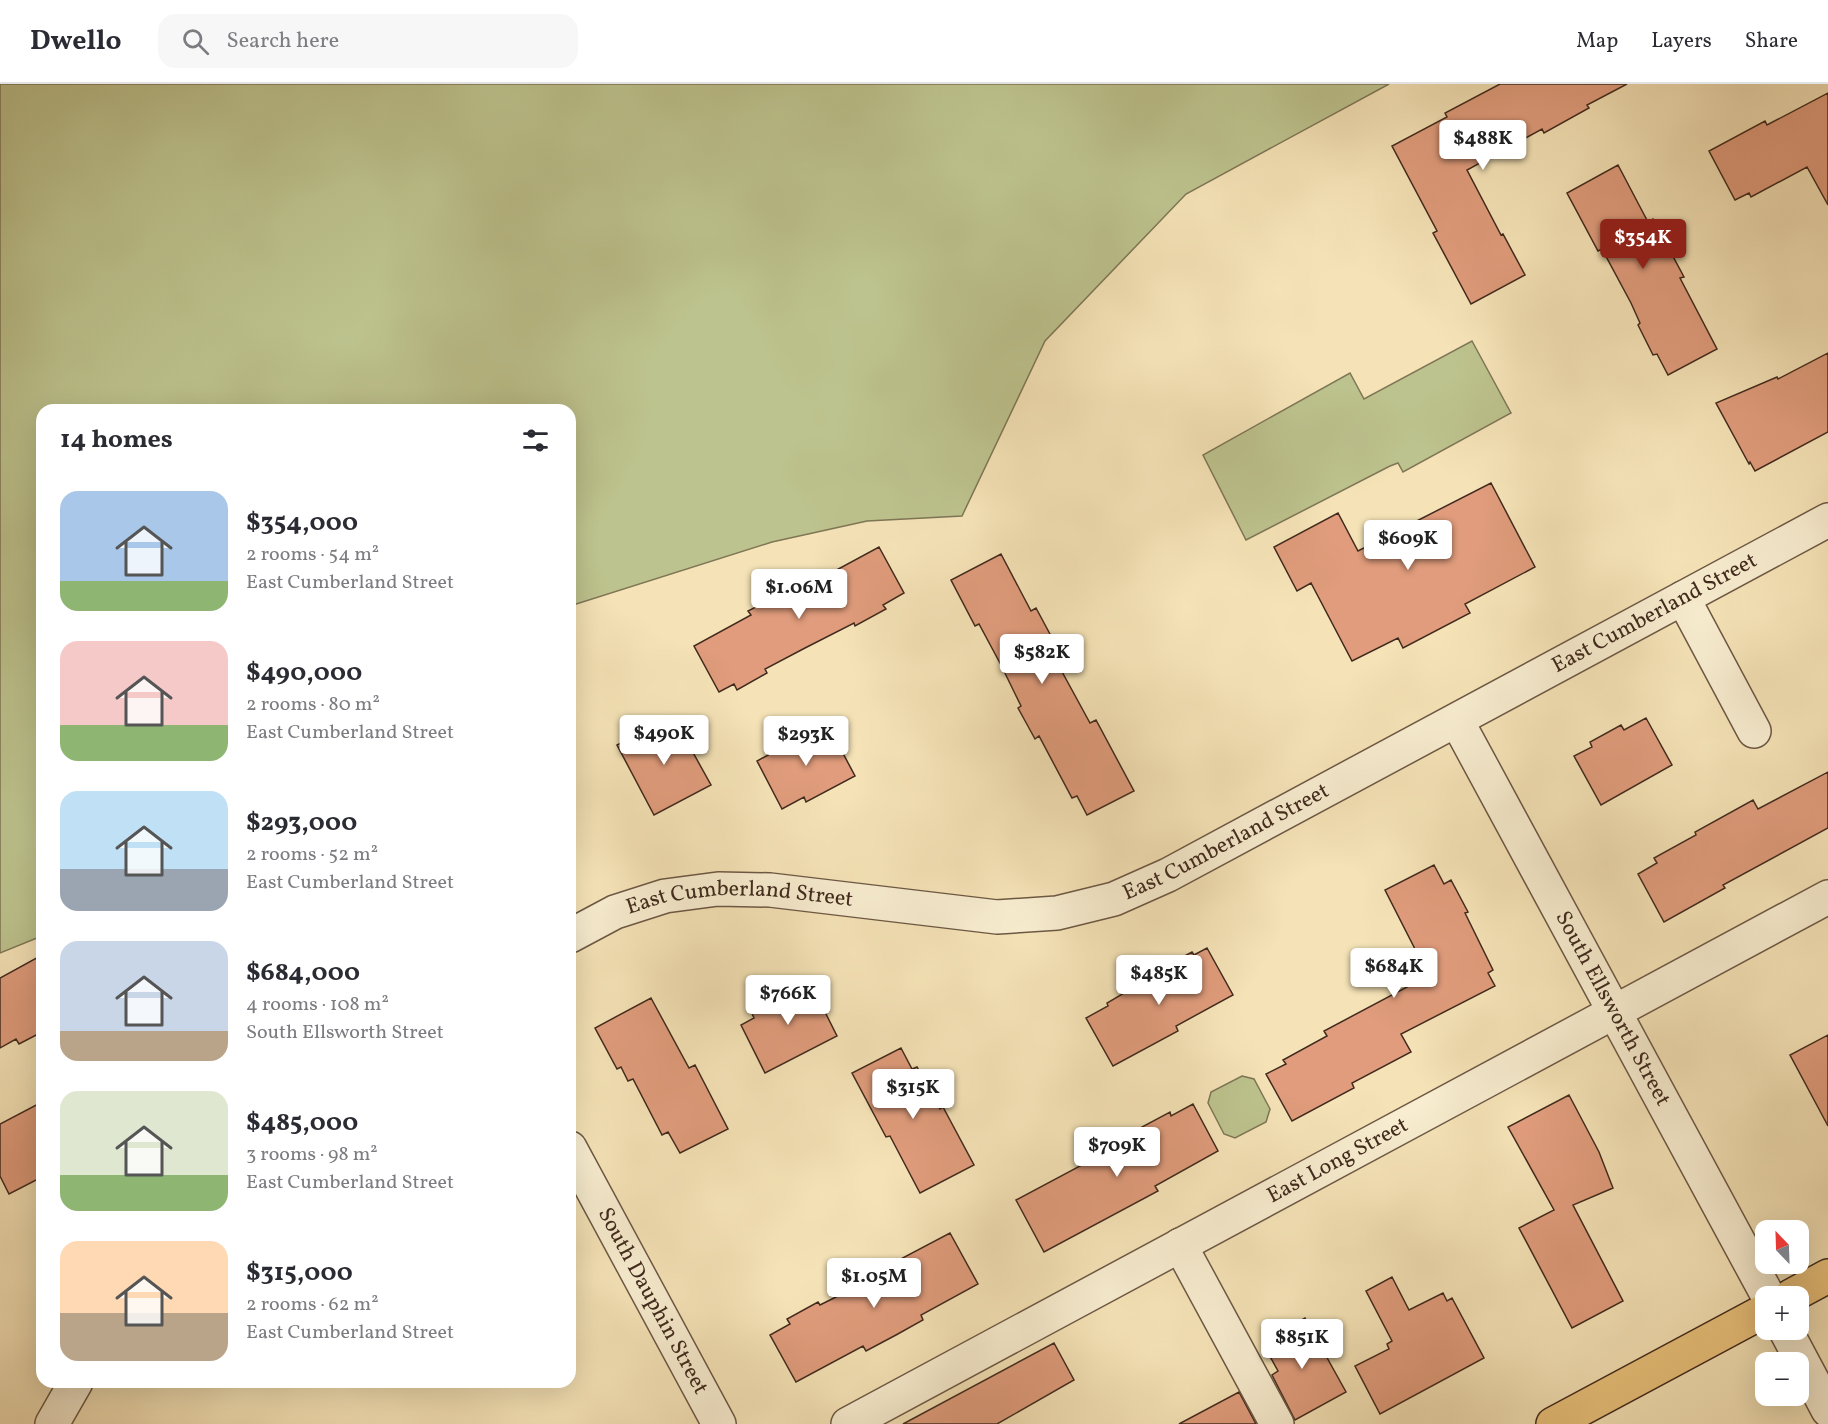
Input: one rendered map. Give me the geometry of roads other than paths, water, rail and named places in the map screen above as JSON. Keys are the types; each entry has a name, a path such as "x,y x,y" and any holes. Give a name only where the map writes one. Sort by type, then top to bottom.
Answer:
{"main road":[{"path":"1809,1286 1828,1276"},
{"path":"1553,1424 1755,1316"}],"street":[{"name":"East Cumberland Street","path":"576,933 615,912 665,896 718,889 770,890 998,917 1057,913 1114,899 1168,875 1828,520"},
{"path":"1683,598 1754,731"},
{"name":"South Ellsworth Street","path":"1457,721 1763,1286"},
{"name":"East Long Street","path":"848,1424 1828,897"},
{"name":"South Dauphin Street","path":"576,1159 719,1424"},
{"path":"1180,1245 1277,1424"},
{"path":"1791,1340 1828,1410"},
{"path":"52,1424 73,1388"}]}
